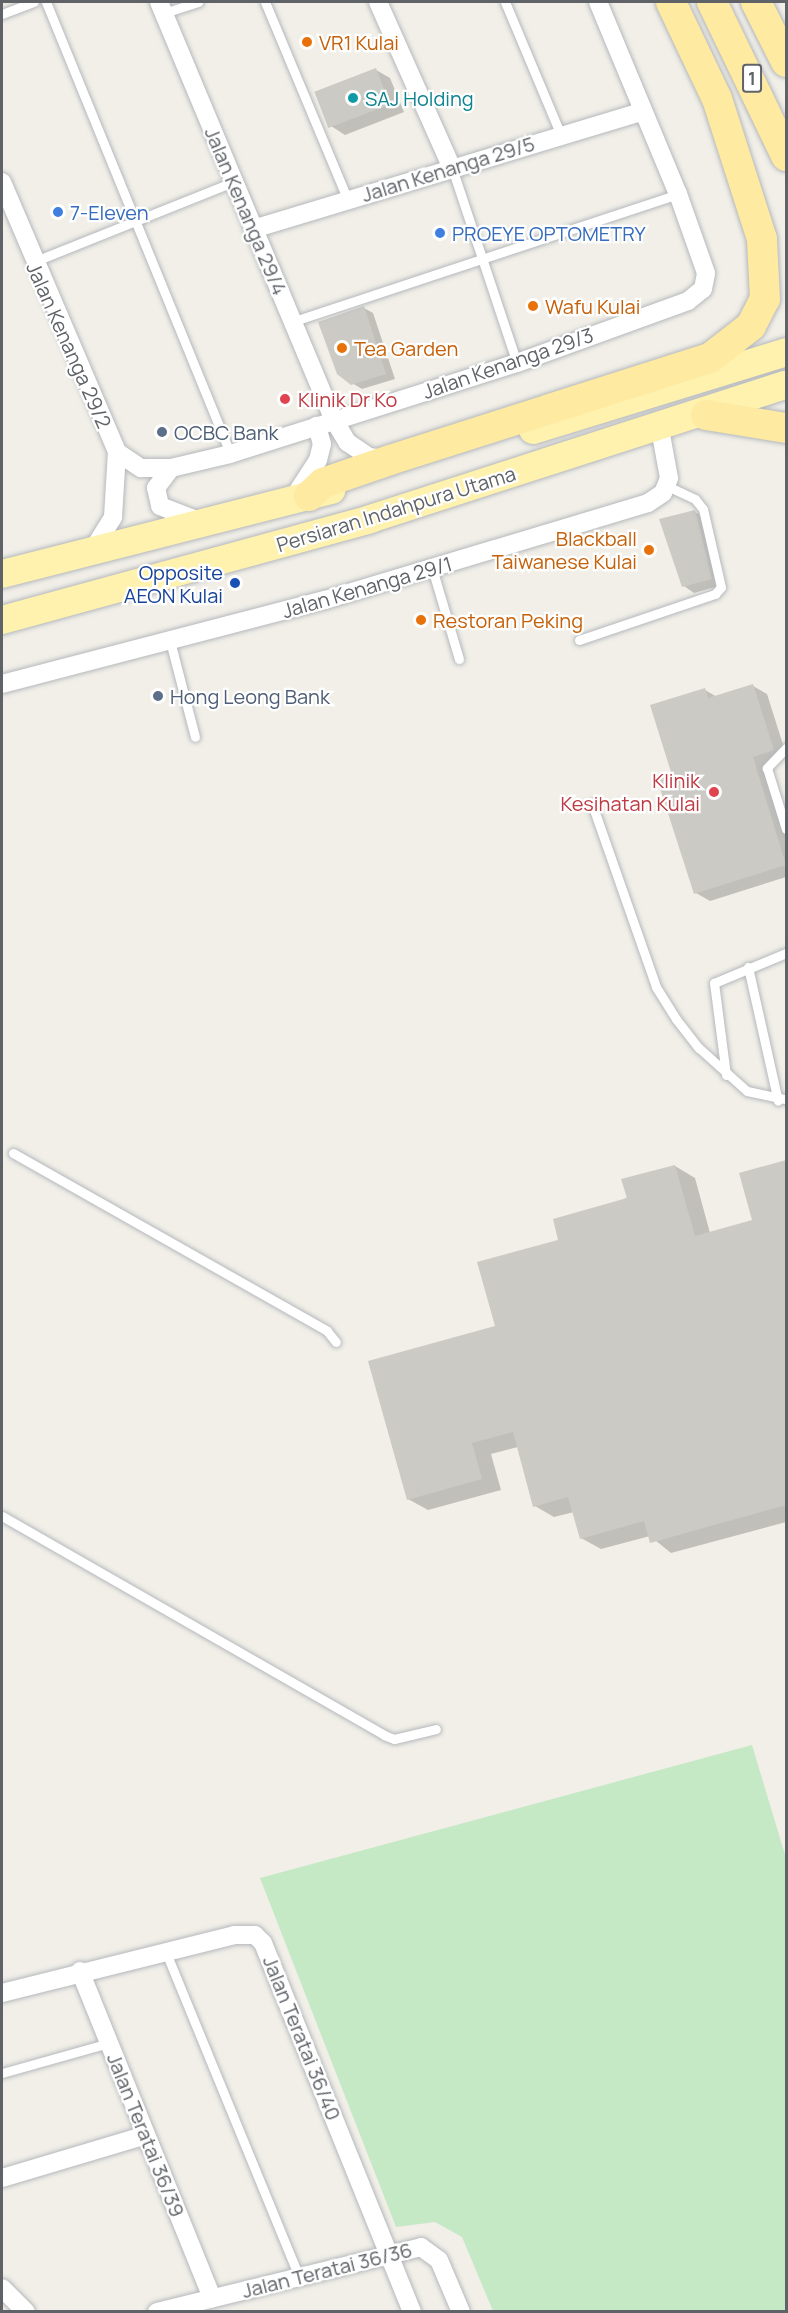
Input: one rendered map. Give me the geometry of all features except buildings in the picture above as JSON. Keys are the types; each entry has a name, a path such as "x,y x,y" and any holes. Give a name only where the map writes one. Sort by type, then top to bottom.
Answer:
{"highway":[{"path":"299,499 323,483 390,459 710,358 751,326 765,299 762,239 717,99 671,2"},
{"name":"1","path":"712,2 786,156"},
{"name":"1","path":"756,2 786,62"},
{"path":"706,415 786,428"}],"main road":[{"name":"Persiaran Indahpura Utama","path":"2,574 89,555 299,499 786,352"},
{"name":"Persiaran Indahpura Utama","path":"2,620 370,519 706,415 786,385"}],"street":[{"path":"378,2 452,168"},
{"name":"Jalan Kenanga 29/3","path":"231,454 517,363 696,296 706,273 678,194 598,2"},
{"name":"Jalan Kenanga 29/4","path":"162,7 231,183 253,229 291,322 326,423"},
{"name":"Jalan Kenanga 29/5","path":"253,229 643,111"},
{"name":"Jalan Kenanga 29/2","path":"2,183 32,262 117,452 141,468 171,468 231,454"},
{"path":"326,423 347,442 369,457 390,459"},
{"path":"299,499 318,460 326,423"},
{"path":"660,429 667,486"},
{"path":"89,555 113,517 117,452"},
{"path":"171,468 156,488 160,506 208,524"},
{"name":"Jalan Kenanga 29/1","path":"2,684 170,641 432,568 648,503 667,486"},
{"name":"Jalan Teratai 36/40","path":"2,1993 80,1971 245,1932 263,1943 412,2312"},
{"name":"Jalan Teratai 36/39","path":"80,1971 212,2298"},
{"path":"2,2178 146,2135"},
{"name":"Jalan Teratai 36/36","path":"157,2312 299,2277 388,2252 421,2247 432,2251 462,2312"},
{"path":"2,2288 26,2312"}],"lane":[{"path":"2,14 34,2"},
{"path":"46,2 231,454"},
{"path":"162,7 198,2"},
{"path":"265,2 348,200"},
{"path":"505,2 561,135"},
{"path":"452,168 484,258 517,363"},
{"path":"32,262 231,183"},
{"path":"291,322 678,194"},
{"path":"579,640 715,594 721,587 703,509 695,499 667,486"},
{"path":"432,568 459,659"},
{"path":"170,641 195,737"},
{"path":"786,748 767,768 786,829"},
{"path":"592,804 656,987 699,1048 726,1075 747,1091 782,1100 748,967"},
{"path":"726,1075 712,991 719,978 786,953"},
{"path":"13,1153 327,1331 336,1342"},
{"path":"2,1516 384,1735 394,1739 436,1729"},
{"path":"165,1950 299,2277"},
{"path":"2,2073 109,2043"}],"green space":[{"path":"752,1745 786,1858 786,2311 493,2311 462,2237 435,2222 396,2227 260,1878"}],"place":[{"name":"VR1 Kulai","path":"307,42"},
{"name":"SAJ Holding","path":"353,98"},
{"name":"7-Eleven","path":"58,212"},
{"name":"PROEYE OPTOMETRY","path":"440,233"},
{"name":"Wafu Kulai","path":"533,306"},
{"name":"Tea Garden","path":"342,348"},
{"name":"Klinik Dr Ko","path":"285,399"},
{"name":"OCBC Bank","path":"162,432"},
{"name":"Blackball Taiwanese Kulai","path":"649,550"},
{"name":"Opposite AEON Kulai","path":"235,583"},
{"name":"Restoran Peking","path":"421,620"},
{"name":"Hong Leong Bank","path":"158,696"},
{"name":"Klinik Kesihatan Kulai","path":"714,792"}]}
